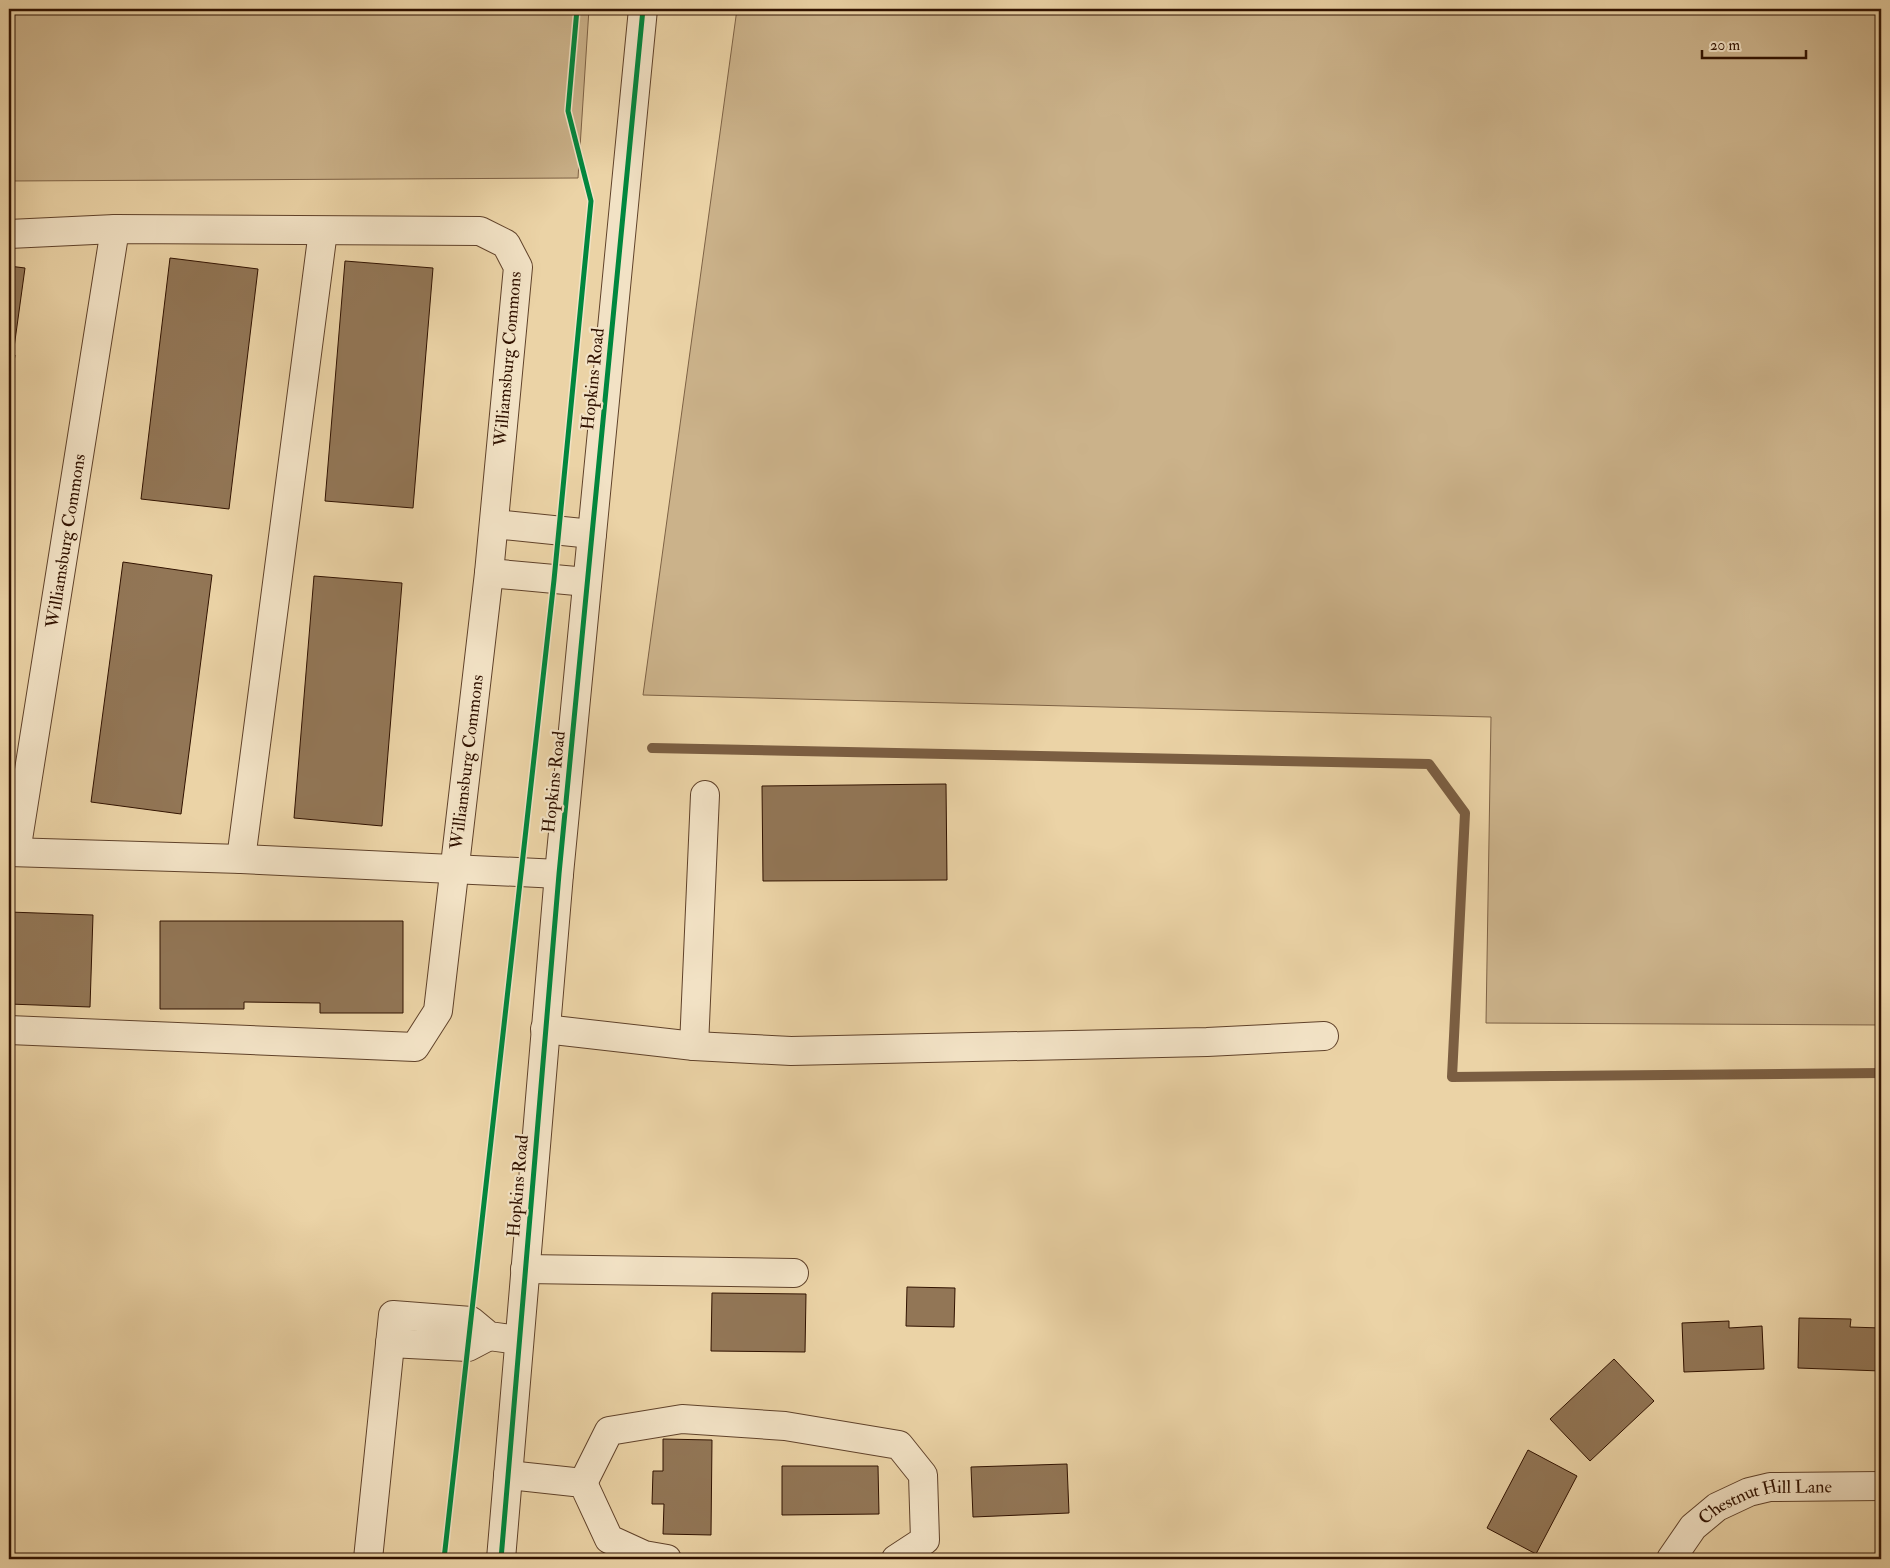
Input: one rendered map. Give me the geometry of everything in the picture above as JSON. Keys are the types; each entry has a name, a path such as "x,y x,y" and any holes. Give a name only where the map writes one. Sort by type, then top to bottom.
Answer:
{"street":[{"name":"Hopkins Road","path":"501,1559 559,874 643,9"},
{"name":"Williamsburg Commons","path":"115,229 12,852 241,859 559,874"},
{"name":"Williamsburg Commons","path":"9,234 115,229 480,230 506,244 518,267 489,573 455,869"},
{"path":"241,859 323,230"},
{"path":"494,524 592,534"},
{"path":"489,573 587,582"},
{"path":"694,1046 705,795"},
{"path":"9,1030 415,1047 438,1011 455,869"},
{"path":"546,1029 694,1046 801,1051 1208,1042 1324,1036"},
{"path":"525,1269 794,1273"},
{"path":"368,1559 393,1315 471,1321 489,1336 519,1340"},
{"path":"390,1343 468,1347 489,1336"},
{"path":"667,1559 644,1555 609,1539 584,1483 609,1431 682,1419 785,1426 899,1445 923,1475 925,1540 896,1559"},
{"path":"508,1475 584,1483"},
{"name":"Chestnut Hill Lane","path":"1672,1559 1693,1527 1717,1507 1749,1492 1770,1487 1881,1486"}],"shaded area":[{"path":"9,9 589,9 578,178 9,181"},
{"path":"737,9 1881,9 1881,1025 1486,1023 1491,717 643,695"}],"building":[{"path":"170,258 258,269 229,509 141,499"},
{"path":"345,261 433,268 413,508 325,501"},
{"path":"9,266 25,268 9,399"},
{"path":"123,562 212,575 181,814 91,802"},
{"path":"314,576 402,583 382,826 294,818"},
{"path":"946,784 947,880 763,881 762,786"},
{"path":"9,912 93,915 90,1007 9,1004"},
{"path":"160,921 403,921 403,1013 320,1013 320,1003 244,1002 244,1009 160,1009"},
{"path":"907,1287 955,1288 954,1327 906,1326"},
{"path":"712,1293 806,1294 805,1352 711,1351"},
{"path":"1799,1318 1851,1319 1850,1327 1881,1328 1881,1371 1798,1368"},
{"path":"1729,1321 1729,1328 1762,1326 1764,1369 1684,1372 1682,1323"},
{"path":"1614,1359 1654,1401 1590,1461 1550,1419"},
{"path":"663,1439 712,1440 711,1535 663,1534 664,1504 652,1504 653,1471 663,1471"},
{"path":"1528,1450 1577,1476 1536,1554 1487,1528"},
{"path":"1067,1464 1069,1513 973,1517 971,1467"},
{"path":"782,1466 878,1466 879,1514 782,1515"}],"waterway":[{"path":"652,748 1429,764 1465,813 1452,1077 1881,1073"}],"cycle path":[{"path":"444,1559 554,580 591,201 568,111 577,9"},
{"path":"501,1559 559,874 643,9"}]}
